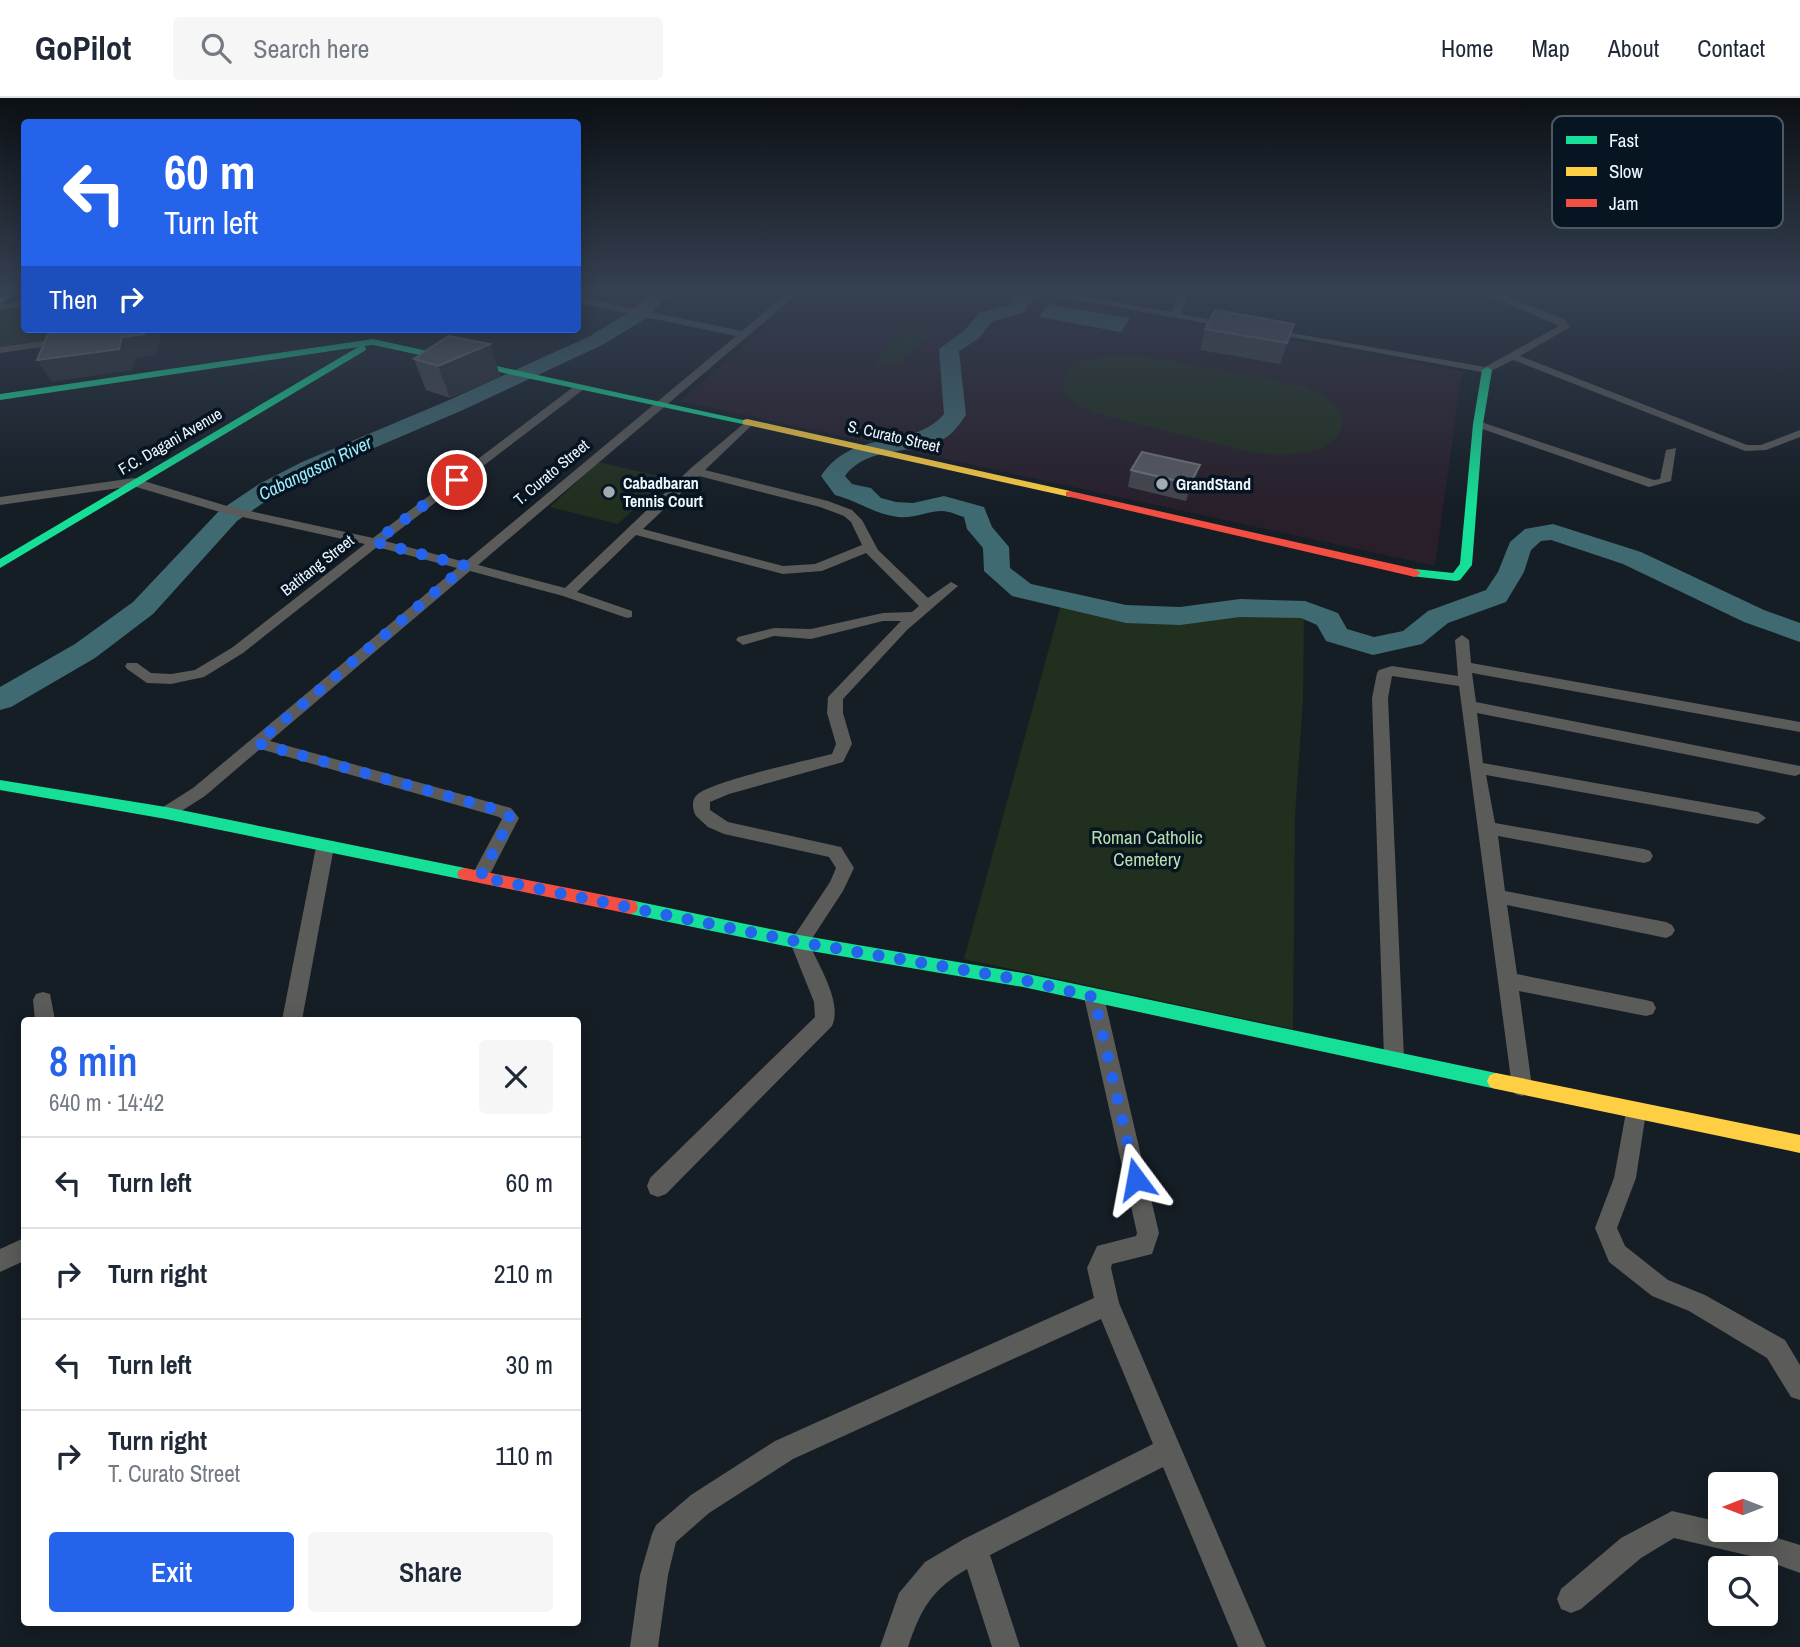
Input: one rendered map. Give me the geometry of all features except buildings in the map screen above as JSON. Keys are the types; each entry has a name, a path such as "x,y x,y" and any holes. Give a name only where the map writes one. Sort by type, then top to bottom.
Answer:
{"street":[{"path":"0,397 238,362"},
{"path":"329,369 330,362"},
{"name":"F.C. Dagani Avenue","path":"0,564 134,482 340,362"},
{"name":"S. Curato Street","path":"465,362 862,446 1438,577 1455,577 1462,573 1466,565 1478,424"},
{"name":"T. Curato Street","path":"166,813 199,792 709,362"},
{"path":"1443,362 1487,370 1501,362"},
{"path":"1528,362 1745,448 1762,448 1800,433"},
{"path":"1487,370 1478,424 1653,484 1665,481 1672,450"},
{"name":"Batitang Street","path":"132,666 147,678 171,679 199,674 237,650 580,387"},
{"path":"568,593 748,423"},
{"path":"695,471 824,504 848,513 856,520 868,547 909,585 921,611"},
{"path":"0,500 134,482 224,509 375,542 568,593 627,614"},
{"path":"634,531 783,570 817,568 868,547"},
{"path":"799,942 837,886 844,873 844,864 835,852 724,828 702,812 702,799 724,789 837,758 843,754 845,743 834,711 836,697 921,611 951,586"},
{"path":"743,640 774,632 811,634 921,611"},
{"path":"1462,640 1476,767 1488,828 1522,1087"},
{"path":"1394,1058 1382,682 1384,673 1465,674 1800,727"},
{"path":"1470,706 1795,770"},
{"path":"257,743 505,812 511,818 480,877"},
{"path":"1476,767 1759,818"},
{"path":"0,785 166,813 799,942 1023,980 1094,997 1290,1035 1636,1112 1800,1144"},
{"path":"189,818 199,792"},
{"path":"1488,828 1644,856"},
{"path":"293,1017 325,847"},
{"path":"1496,896 1666,930"},
{"path":"657,1186 825,1020 824,1002 799,942"},
{"path":"1509,981 1646,1009"},
{"path":"1094,997 1148,1233 1144,1245 1105,1254 1099,1268 1107,1304 1252,1647"},
{"path":"43,1000 45,1017"},
{"path":"1636,1112 1625,1178 1606,1228 1617,1254 1660,1288 1697,1303 1776,1349 1800,1388"},
{"path":"0,1261 21,1251"},
{"path":"644,1647 654,1575 665,1534 700,1504 784,1450 1107,1304"},
{"path":"894,1647 909,1602 935,1572 974,1549 1167,1451"},
{"path":"1571,1599 1631,1548 1672,1524 1800,1559"},
{"path":"974,1549 1006,1647"}],"shaded area":[{"path":"725,362 1413,362 1462,371 1435,566 680,401"}],"green space":[{"path":"874,362 900,362 875,367"},
{"path":"1080,362 1179,362 1303,386 1326,397 1339,408 1343,423 1337,438 1318,450 1285,455 1254,453 1094,413 1072,402 1063,387 1068,371"},
{"name":"Cabadbaran Tennis Court","path":"598,462 667,478 618,524 550,507"},
{"name":"Roman Catholic Cemetery","path":"1062,601 1126,620 1185,620 1244,609 1304,613 1303,700 1295,815 1293,1029 964,959"}],"waterway":[{"name":"Cabangasan River","path":"0,700 85,651 143,608 228,516 268,489 310,467 455,406 549,362"},
{"path":"950,362 955,415 943,428 923,438 864,452 840,466 833,476 844,490 862,493 872,503 913,510 944,503 975,512 980,529 996,547 997,571 1022,590 1126,614 1180,616 1240,608 1305,610 1328,619 1336,635 1373,646 1412,638 1438,617 1496,596 1511,572 1519,547 1534,534 1553,532 1632,558 1754,616 1800,633"}],"traffic: fast":[{"path":"0,397 235,362"},
{"path":"0,564 339,362"},
{"path":"468,362 747,422"},
{"path":"1415,573 1456,577 1466,565 1478,424 1487,370"},
{"path":"0,785 166,813 465,874"},
{"path":"630,907 799,942 1023,980 1496,1081"}],"traffic: slow":[{"path":"747,422 1070,494"},
{"path":"1496,1081 1800,1144"}],"traffic: jam":[{"path":"1070,494 1415,573"},
{"path":"465,874 630,907"}],"place":[{"name":"GrandStand","path":"1162,484"},
{"name":"Cabadbaran Tennis Court","path":"609,492"}],"route":[{"path":"457,480 375,542 466,566 257,743 505,812 511,818 480,877 799,942 1023,980 1094,997 1136,1179"}]}
